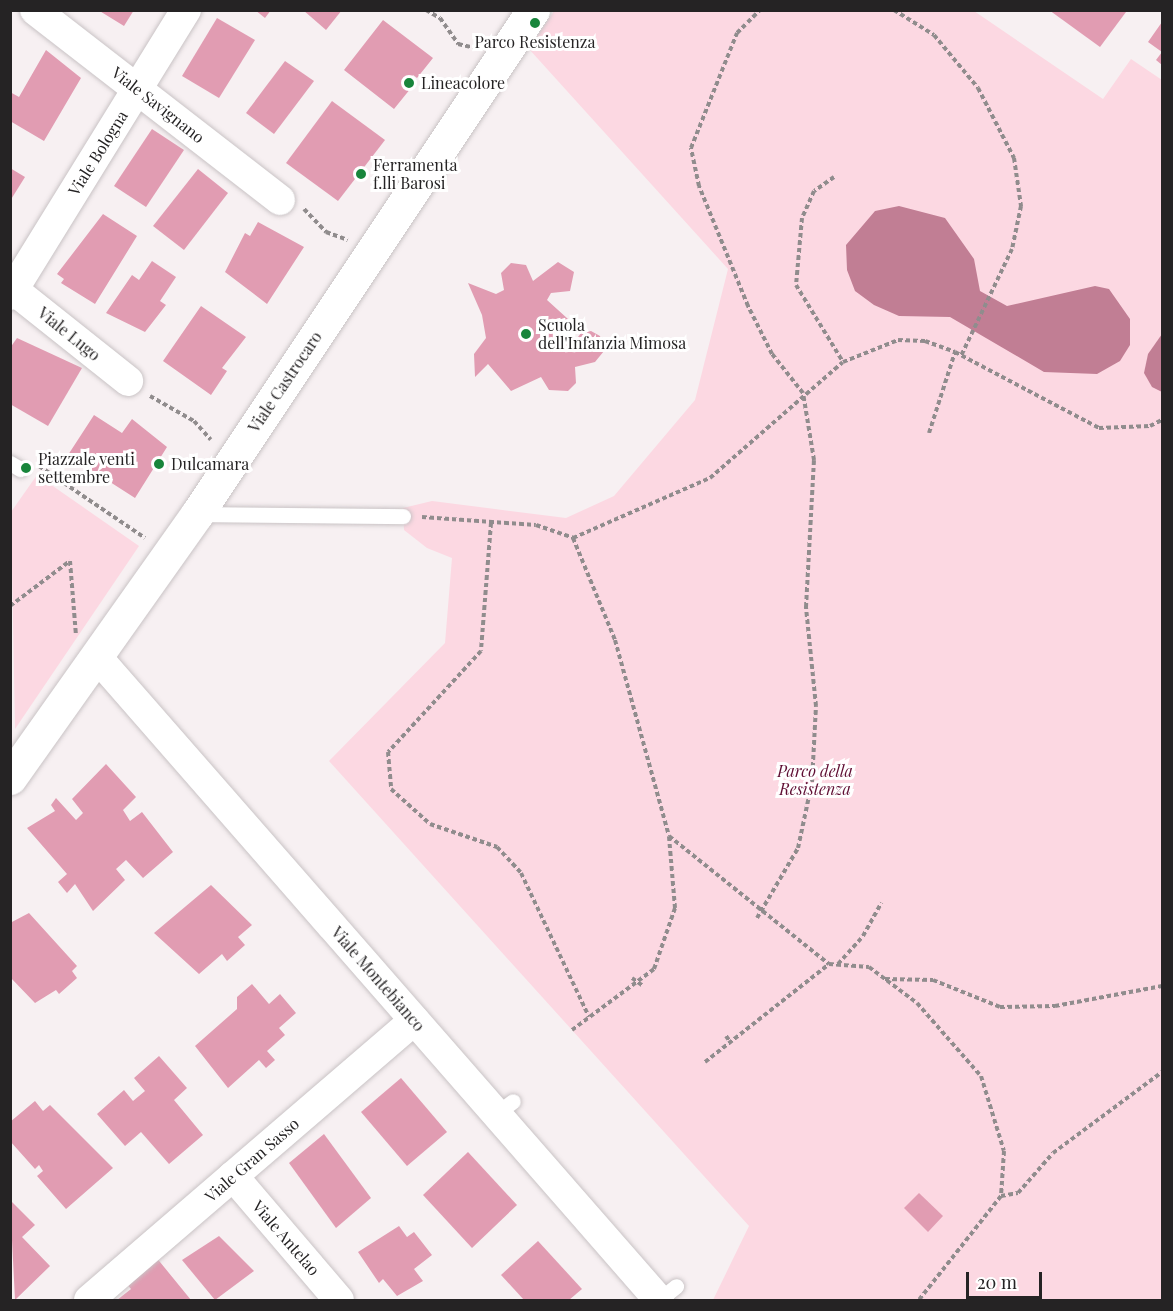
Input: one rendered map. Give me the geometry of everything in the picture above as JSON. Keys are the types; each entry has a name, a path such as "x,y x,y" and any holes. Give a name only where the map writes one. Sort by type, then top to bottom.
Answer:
{"street":[{"name":"Viale Savignano","path":"35,10 280,200"},
{"name":"Viale Bologna","path":"12,290 186,10"},
{"name":"Viale Castrocaro","path":"10,778 87,648 177,561 197,514 532,10"},
{"name":"Viale Lugo","path":"12,290 128,381"},
{"name":"Viale Montebianco","path":"87,648 151,704 315,891 414,1020 504,1108 665,1296"},
{"name":"Viale Gran Sasso","path":"89,1300 414,1020"},
{"name":"Viale Antelao","path":"233,1176 339,1300"}],"lane":[{"path":"197,514 404,516"}],"path":[{"path":"426,10 440,18 458,44 503,55"},
{"path":"758,916 798,848 812,782 816,706 806,607 814,460 803,393 771,354 748,306 699,186 691,148 737,33 760,10"},
{"path":"894,10 934,35 978,88 1014,158 1021,206 1012,249 961,356"},
{"path":"834,177 814,191 802,218 796,285 843,362"},
{"path":"280,200 306,210 326,232 374,249"},
{"path":"404,516 536,525 573,538 710,478 803,393 843,362 898,340 926,341 954,352 1099,428 1150,426 1162,420"},
{"path":"929,433 954,352"},
{"path":"128,381 194,421 232,463"},
{"path":"15,466 27,458 177,561"},
{"path":"491,522 481,651 388,752 389,778 400,802 430,824 497,847 521,873 589,1017"},
{"path":"572,1030 654,969 675,908 669,836 615,640 573,538"},
{"path":"10,606 70,561 87,648"},
{"path":"669,836 758,916 829,964 869,967 918,1003 981,1076 1004,1151 1001,1196 919,1300"},
{"path":"837,964 863,936 881,903"},
{"path":"705,1062 829,964"},
{"path":"632,978 643,986"},
{"path":"885,979 933,980 1000,1007 1055,1006 1162,986"},
{"path":"726,1036 730,1043"},
{"path":"1001,1196 1018,1193 1053,1153 1162,1072"}],"green space":[{"name":"Parco della Resistenza","path":"554,11 974,11 1103,99 1131,59 1162,80 1162,1300 713,1300 749,1226 329,761 445,643 452,558 427,548 404,530 403,508 432,501 566,518 614,496 695,400 728,269 529,49"},
{"path":"37,475 139,546 15,729 11,512"}],"shaded area":[{"path":"899,206 945,218 974,259 980,291 1007,306 1095,286 1109,289 1130,319 1130,345 1120,361 1097,374 1044,372 950,317 899,316 874,305 855,291 847,270 846,245 875,211"},
{"path":"1162,334 1162,392 1152,387 1144,373 1148,354"}],"building":[{"path":"98,10 134,10 124,26"},
{"path":"255,10 271,10 265,18"},
{"path":"303,10 342,10 326,30"},
{"path":"1049,10 1124,10 1126,12 1100,47"},
{"path":"217,18 255,40 219,98 182,76"},
{"path":"383,20 433,58 417,78 413,75 406,84 411,88 394,109 344,70"},
{"path":"1162,22 1162,52 1148,42"},
{"path":"46,50 81,78 44,141 10,121 10,92 19,97"},
{"path":"1162,52 1162,65 1156,60"},
{"path":"285,61 314,81 274,134 246,113"},
{"path":"332,101 385,140 338,201 286,163"},
{"path":"152,129 184,150 146,207 114,186"},
{"path":"10,168 25,177 10,201"},
{"path":"198,169 228,193 184,250 153,226"},
{"path":"103,214 137,236 95,304 61,283 64,279 57,274"},
{"path":"258,222 304,247 267,304 225,272 245,233 250,236"},
{"path":"152,261 176,277 160,301 166,305 145,332 106,313 132,275 139,280"},
{"path":"558,262 574,272 570,291 551,293 547,300 568,319 564,342 572,345 581,333 591,331 600,336 604,351 595,362 575,367 576,383 568,391 549,390 541,377 511,391 488,364 475,377 474,354 486,338 482,315 468,283 496,294 504,290 501,273 511,263 526,265 533,281"},
{"path":"201,306 246,337 222,368 227,371 211,395 163,361"},
{"path":"17,338 82,368 48,426 10,404 10,348"},
{"path":"94,415 122,433 132,419 167,447 135,498 68,455"},
{"path":"106,764 136,797 123,810 130,821 142,812 173,852 143,878 126,860 116,869 125,880 93,911 75,884 67,893 58,882 67,874 27,828 55,811 51,805 56,798 76,820 83,813 72,799"},
{"path":"211,885 252,925 238,937 245,945 227,961 222,954 199,974 154,933"},
{"path":"29,913 77,966 72,971 77,978 59,994 56,990 35,1003 10,977 10,923"},
{"path":"252,984 269,1004 280,994 296,1013 279,1028 285,1035 267,1051 275,1060 266,1068 259,1060 228,1088 195,1046 237,1009 237,997"},
{"path":"159,1056 187,1088 174,1100 203,1135 169,1164 141,1132 125,1146 97,1114 124,1090 133,1101 145,1091 134,1078"},
{"path":"401,1078 447,1132 407,1166 361,1112"},
{"path":"35,1101 43,1111 50,1105 113,1168 66,1209 37,1176 43,1171 39,1165 35,1169 10,1141 10,1122"},
{"path":"324,1134 371,1198 336,1228 289,1163"},
{"path":"468,1152 517,1205 472,1248 423,1195"},
{"path":"919,1193 943,1216 928,1232 904,1208"},
{"path":"10,1200 35,1225 22,1237 50,1266 15,1300"},
{"path":"399,1226 407,1237 414,1232 432,1255 414,1269 423,1281 397,1296 383,1279 379,1283 358,1252"},
{"path":"219,1236 254,1271 215,1300 182,1260"},
{"path":"538,1241 582,1289 569,1300 524,1300 501,1275"},
{"path":"151,1251 191,1300 117,1300 131,1289 120,1276"}],"place":[{"name":"Parco Resistenza","path":"535,23"},
{"name":"Lineacolore","path":"409,83"},
{"name":"Ferramenta f.lli Barosi","path":"361,174"},
{"name":"Scuola dell'Infanzia Mimosa","path":"526,334"},
{"name":"Dulcamara","path":"159,464"},
{"name":"Piazzale venti settembre","path":"26,468"}]}
